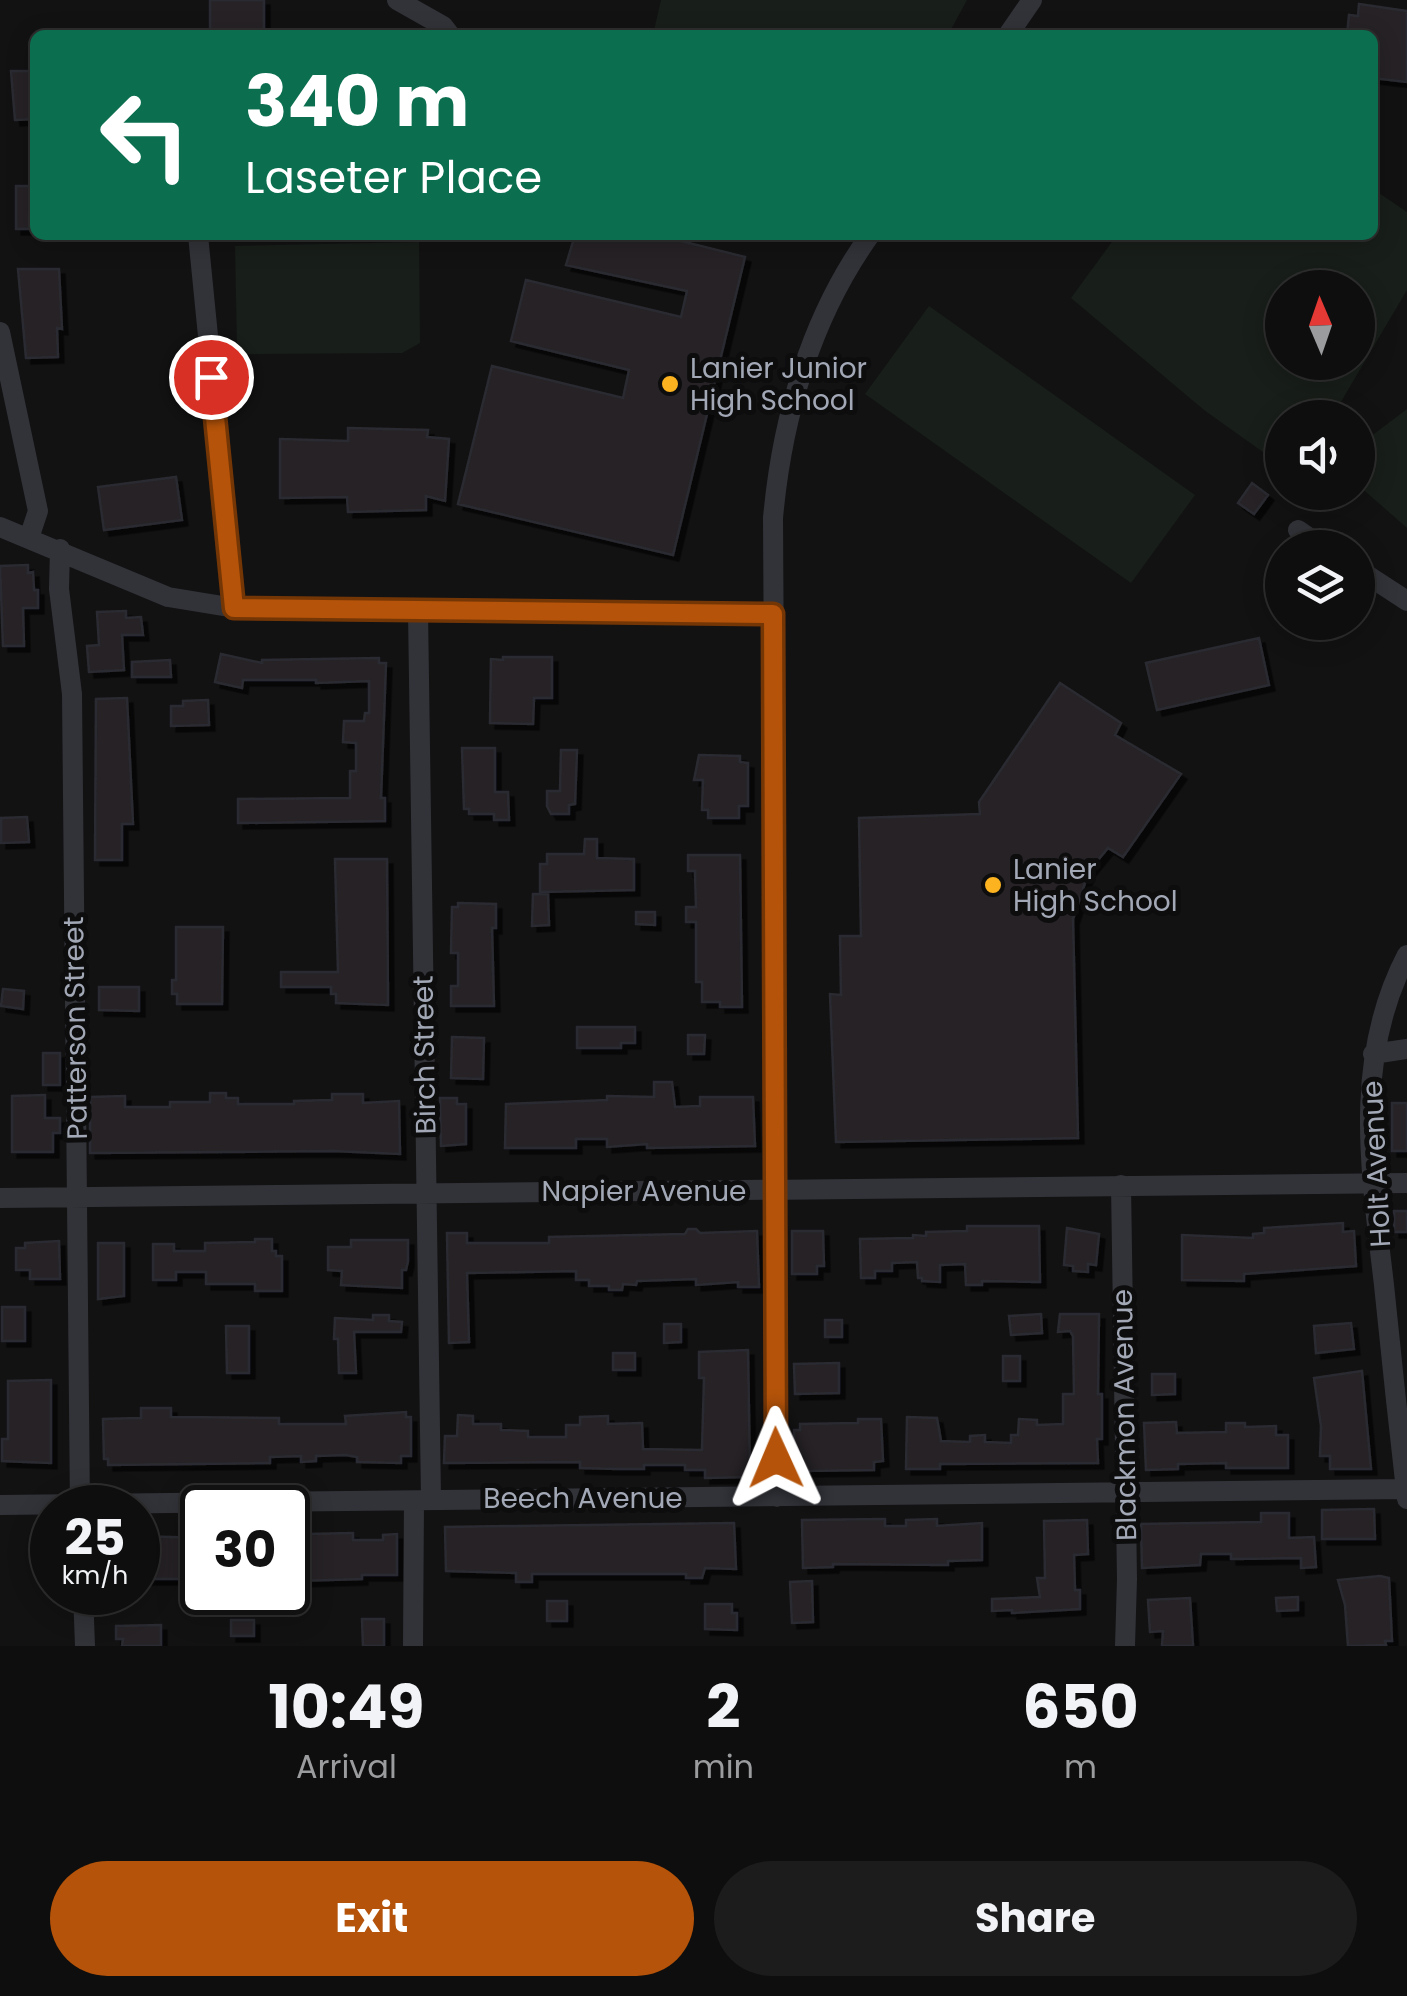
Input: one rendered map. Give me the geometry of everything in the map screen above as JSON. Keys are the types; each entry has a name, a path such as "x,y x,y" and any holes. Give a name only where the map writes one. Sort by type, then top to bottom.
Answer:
{"street":[{"path":"396,0 446,30"},
{"path":"1011,30 1032,0"},
{"path":"198,240 234,608"},
{"path":"777,1496 773,1344 777,1190 773,518 778,466 794,394 821,321 867,240"},
{"path":"0,332 38,511 30,538"},
{"path":"0,527 168,597 234,608 773,614"},
{"name":"Patterson Street","path":"60,549 60,589 72,694 80,1485"},
{"path":"1375,580 1407,601"},
{"name":"Birch Street","path":"413,1646 422,1500 426,1193 418,610"},
{"name":"Holt Avenue","path":"1407,955 1392,984 1373,1054 1372,1183 1407,1499"},
{"path":"1373,1054 1407,1049"},
{"name":"Napier Avenue","path":"0,1198 1407,1183"},
{"name":"Blackmon Avenue","path":"1121,1185 1124,1646"},
{"name":"Beech Avenue","path":"160,1505 1406,1489"},
{"name":"Beech Avenue","path":"0,1505 30,1505"},
{"path":"84,1615 85,1646"}],"shaded area":[{"path":"661,0 967,0 951,30 654,30"},
{"path":"1378,192 1407,212 1407,290 1375,344 1375,270 1265,270 1265,380 1354,380 1342,400 1265,400 1265,453 1204,410 1071,298 1113,240 1378,240"},
{"path":"419,242 420,343 402,353 247,354 237,346 235,246"},
{"path":"929,306 1195,495 1131,583 865,394"},
{"path":"1407,409 1407,528 1375,500 1375,433"}],"building":[{"path":"210,0 264,0 264,30 210,30"},
{"path":"1359,4 1407,11 1407,82 1378,79 1378,30 1348,30 1349,15 1358,16"},
{"path":"11,71 30,71 30,119 15,120"},
{"path":"16,186 30,186 30,229 16,229"},
{"name":"Lanier Junior High School","path":"574,240 677,240 745,257 673,555 458,504 492,366 623,398 629,370 511,341 526,280 681,317 687,291 566,265"},
{"path":"18,269 59,269 62,329 57,328 58,357 26,358"},
{"path":"348,428 428,430 427,437 449,439 445,501 426,496 426,510 348,512 347,497 280,498 280,439 348,441"},
{"path":"176,477 182,520 104,530 98,487"},
{"path":"1252,483 1265,493 1254,514 1238,503"},
{"path":"28,565 28,573 33,572 34,590 38,590 38,608 23,608 24,646 3,646 0,566"},
{"path":"126,611 126,618 141,617 143,635 122,635 124,670 89,672 87,646 99,645 97,612"},
{"path":"1259,638 1269,685 1157,710 1146,663"},
{"path":"221,654 262,663 379,658 379,663 386,663 381,798 385,798 385,821 238,823 238,799 350,798 350,771 356,771 356,743 343,742 344,721 364,721 365,713 369,713 369,681 243,680 242,688 215,682"},
{"path":"552,657 552,698 534,698 533,724 490,723 491,659"},
{"path":"170,660 171,677 132,677 132,662"},
{"path":"1060,683 1121,723 1115,735 1181,774 1123,857 1108,848 1089,871 1073,919 1078,1138 836,1142 830,994 841,995 840,936 861,936 859,818 980,814 979,802"},
{"path":"127,698 133,824 122,824 122,860 95,860 96,699"},
{"path":"208,700 209,725 171,726 171,706 183,706 183,701"},
{"path":"462,748 495,748 495,792 508,792 509,820 494,820 494,814 469,814 469,809 464,809"},
{"path":"561,750 577,750 575,804 569,805 569,814 551,814 547,791 560,791"},
{"path":"699,755 740,756 740,762 748,763 748,806 739,806 739,818 708,818 708,810 702,810 703,780 694,780"},
{"path":"27,817 29,842 1,843 1,818"},
{"path":"585,839 597,839 597,858 634,859 634,890 540,892 540,864 547,864 547,854 584,854"},
{"path":"688,855 740,855 742,1007 702,1002 702,982 696,982 696,922 686,922 686,907 696,907 695,871 688,871"},
{"path":"335,859 387,859 388,1005 336,1003 331,987 281,987 281,972 338,972"},
{"path":"533,894 548,894 549,925 532,926"},
{"path":"458,903 496,904 496,928 492,928 494,1006 451,1006 451,986 458,986 458,953 451,953 452,907 458,907"},
{"path":"636,912 655,912 655,925 636,924"},
{"path":"176,927 223,927 222,1004 177,1004 177,994 172,994 172,980 176,980"},
{"path":"99,987 139,987 139,1011 99,1010"},
{"path":"3,989 24,991 23,1009 1,1006"},
{"path":"577,1027 635,1027 635,1043 621,1043 621,1048 577,1048"},
{"path":"688,1035 705,1035 704,1054 688,1054"},
{"path":"452,1037 484,1038 483,1079 451,1078"},
{"path":"43,1053 60,1053 60,1085 43,1085"},
{"path":"654,1082 672,1082 675,1107 700,1106 700,1097 753,1097 755,1146 607,1147 607,1139 576,1139 576,1148 505,1148 506,1104 607,1100 607,1096 654,1097"},
{"path":"210,1093 226,1093 226,1098 238,1098 238,1104 332,1100 332,1094 363,1094 363,1103 399,1101 400,1154 90,1153 90,1097 125,1096 125,1107 170,1107 170,1102 210,1102"},
{"path":"45,1095 45,1118 60,1118 60,1133 53,1133 53,1152 12,1152 12,1096"},
{"path":"440,1098 457,1098 457,1104 466,1104 466,1144 441,1146"},
{"path":"1392,1103 1407,1103 1407,1151 1392,1151"},
{"path":"1394,1211 1407,1211 1407,1232 1394,1232"},
{"path":"1343,1223 1343,1232 1354,1231 1356,1266 1244,1274 1244,1281 1182,1280 1182,1235 1253,1238 1253,1234 1264,1233 1264,1228"},
{"path":"967,1226 1039,1226 1040,1282 982,1281 982,1285 966,1285 965,1264 940,1265 940,1282 922,1281 918,1278 917,1262 892,1263 892,1271 875,1271 875,1278 861,1278 860,1239 913,1238 926,1236 926,1232 967,1231"},
{"path":"1067,1228 1099,1234 1096,1265 1088,1264 1088,1272 1073,1271 1073,1266 1064,1265"},
{"path":"688,1229 700,1233 757,1231 759,1287 738,1287 738,1282 696,1285 696,1279 637,1281 636,1285 623,1284 622,1290 609,1290 609,1286 589,1286 589,1280 576,1280 576,1271 467,1273 469,1342 449,1343 447,1233 467,1233 467,1243 549,1243 549,1237 685,1234"},
{"path":"792,1231 823,1231 824,1266 817,1266 817,1274 792,1274"},
{"path":"272,1239 272,1251 282,1256 282,1291 255,1291 255,1284 206,1284 206,1272 176,1272 176,1280 153,1280 153,1244 174,1244 174,1251 205,1251 205,1243"},
{"path":"351,1240 408,1240 402,1288 341,1285 342,1271 328,1270 328,1247 351,1247"},
{"path":"59,1241 60,1279 30,1279 30,1270 16,1270 16,1248 25,1248 25,1243"},
{"path":"98,1243 124,1243 124,1296 98,1299"},
{"path":"2,1307 25,1307 25,1341 2,1341"},
{"path":"1041,1314 1042,1333 1011,1335 1009,1316"},
{"path":"1060,1314 1099,1314 1102,1439 1097,1439 1098,1463 940,1464 940,1469 906,1469 907,1417 937,1418 941,1441 970,1442 970,1436 985,1435 985,1442 1011,1443 1011,1435 1018,1435 1019,1419 1037,1420 1037,1425 1063,1424 1063,1394 1074,1394 1073,1336 1070,1331 1058,1332"},
{"path":"373,1315 389,1315 389,1321 402,1322 401,1332 354,1332 356,1373 339,1373 335,1318 373,1320"},
{"path":"825,1320 842,1320 842,1337 825,1337"},
{"path":"1351,1323 1354,1349 1316,1353 1314,1326"},
{"path":"664,1324 681,1324 681,1342 664,1343"},
{"path":"226,1326 249,1326 249,1373 227,1373"},
{"path":"748,1350 750,1477 705,1478 705,1470 685,1470 685,1465 619,1469 580,1468 580,1462 444,1463 445,1436 457,1436 458,1415 473,1416 473,1424 501,1424 501,1430 528,1431 528,1437 566,1437 566,1425 580,1425 580,1417 608,1416 608,1424 642,1423 643,1449 702,1450 704,1378 699,1378 699,1352"},
{"path":"613,1353 635,1353 635,1370 613,1370"},
{"path":"1003,1356 1020,1356 1020,1381 1003,1381"},
{"path":"839,1363 839,1393 795,1394 794,1364"},
{"path":"1362,1371 1371,1469 1330,1469 1330,1456 1320,1456 1321,1426 1314,1378"},
{"path":"1152,1374 1175,1374 1175,1394 1152,1395"},
{"path":"51,1380 51,1463 2,1461 2,1439 8,1439 8,1381"},
{"path":"141,1408 171,1408 171,1417 279,1418 279,1424 346,1424 345,1416 406,1412 406,1417 411,1417 411,1456 401,1456 401,1463 357,1462 357,1457 346,1455 316,1456 316,1461 301,1462 301,1456 270,1457 270,1463 108,1465 108,1459 104,1459 103,1419 141,1418"},
{"path":"858,1419 881,1419 883,1461 874,1462 874,1470 801,1471 801,1454 794,1454 794,1430 800,1430 800,1424 858,1423"},
{"path":"1176,1422 1177,1433 1226,1432 1226,1423 1276,1426 1276,1435 1288,1435 1288,1468 1226,1468 1226,1463 1178,1464 1178,1469 1146,1470 1144,1423"},
{"path":"1374,1509 1375,1539 1322,1539 1322,1510"},
{"path":"1261,1513 1289,1513 1289,1538 1314,1537 1316,1567 1301,1568 1301,1558 1231,1559 1231,1554 1201,1554 1200,1565 1142,1568 1141,1524 1261,1522"},
{"path":"885,1519 885,1526 906,1526 906,1520 937,1519 937,1526 982,1523 982,1560 948,1561 948,1565 833,1564 803,1568 802,1520"},
{"path":"1087,1520 1088,1554 1074,1555 1080,1609 992,1611 992,1599 1040,1597 1037,1578 1045,1578 1044,1521"},
{"path":"734,1523 736,1569 705,1568 702,1578 686,1578 686,1574 532,1574 532,1582 516,1582 516,1573 446,1571 445,1527"},
{"path":"353,1533 353,1540 383,1540 383,1535 397,1534 397,1575 310,1581 310,1534"},
{"path":"160,1537 180,1537 180,1579 160,1579"},
{"path":"1389,1578 1392,1641 1385,1641 1386,1645 1348,1646 1345,1605 1338,1580"},
{"path":"812,1581 813,1622 792,1623 790,1582"},
{"path":"1298,1597 1298,1610 1277,1611 1276,1598"},
{"path":"1190,1598 1193,1646 1162,1646 1163,1631 1150,1632 1148,1600"},
{"path":"547,1601 567,1601 567,1621 547,1621"},
{"path":"705,1604 732,1604 732,1613 737,1613 737,1630 705,1629"},
{"path":"362,1619 384,1619 384,1646 363,1646"},
{"path":"231,1620 254,1620 254,1636 231,1636"},
{"path":"161,1625 161,1646 122,1646 123,1639 116,1639 116,1626"}],"place":[{"name":"Lanier Junior High School","path":"670,384"},
{"name":"Lanier High School","path":"993,885"}],"route":[{"path":"211,377 234,608 773,614 776,1458"}]}
